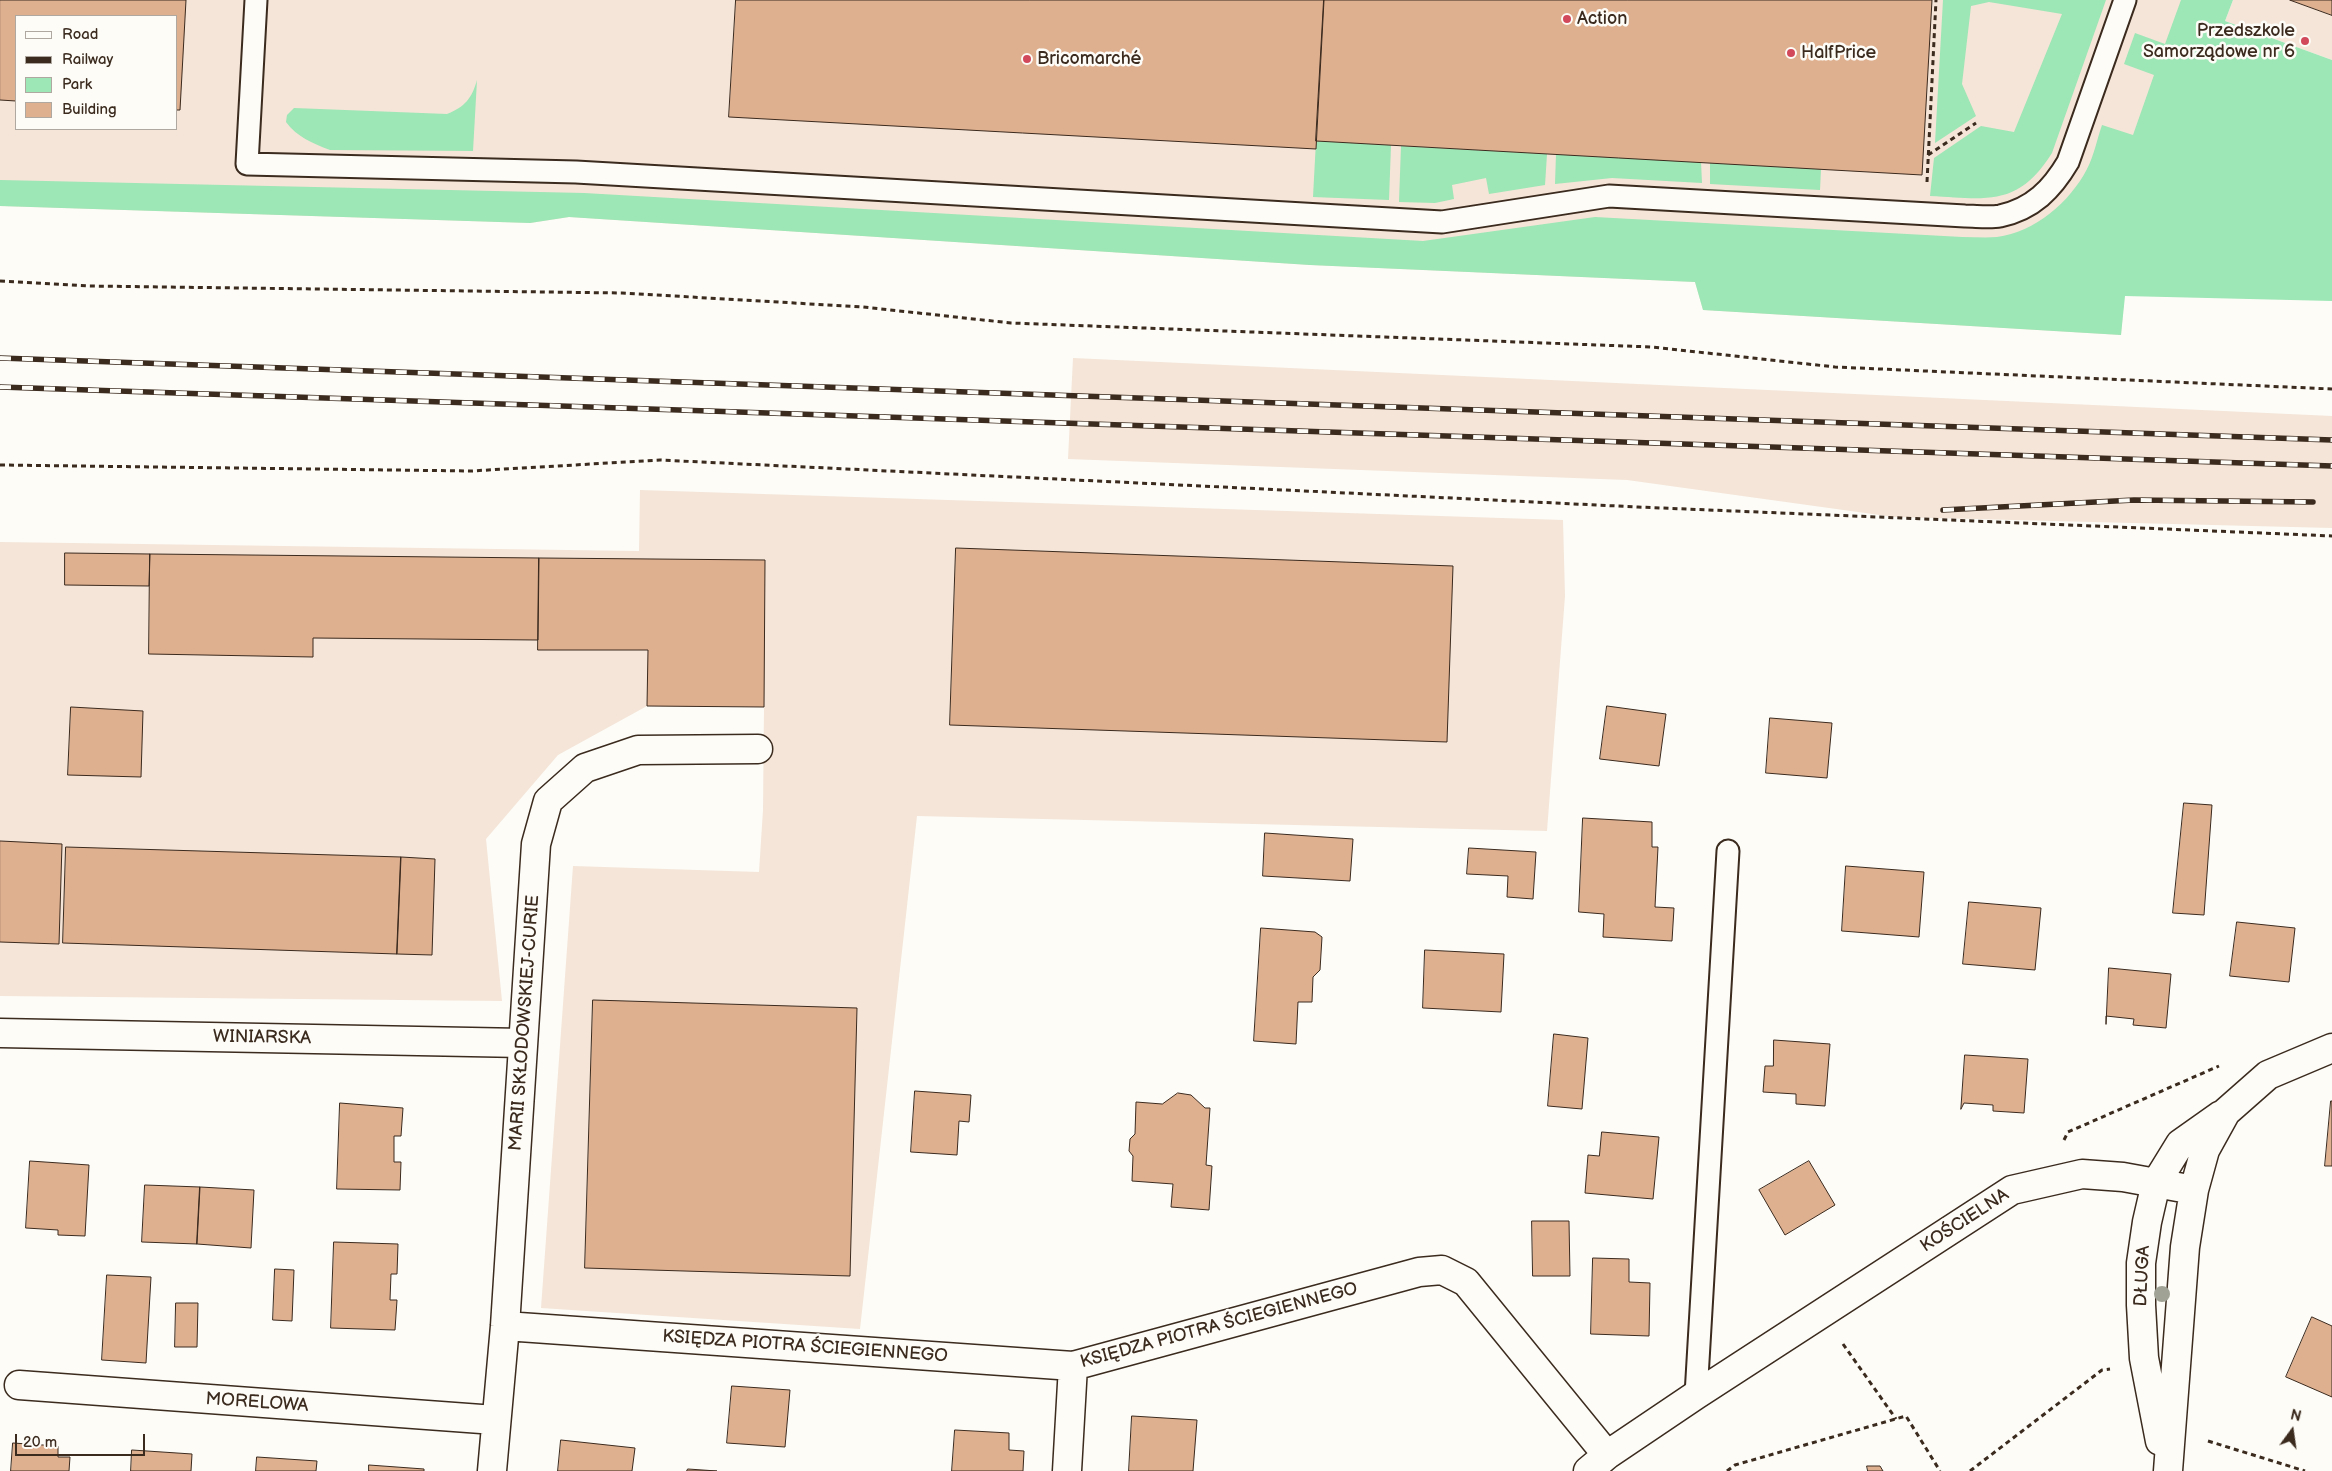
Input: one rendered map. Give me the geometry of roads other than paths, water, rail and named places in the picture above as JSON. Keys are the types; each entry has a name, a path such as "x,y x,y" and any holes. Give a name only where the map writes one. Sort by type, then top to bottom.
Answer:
{"street":[{"name":"MARII SKŁODOWSKIEJ-CURIE","path":"492,1471 495,1420 505,1326 536,844 548,802 585,768 638,750 758,749"},
{"name":"WINIARSKA","path":"0,1034 523,1043"},
{"path":"2194,1190 2205,1150 2226,1112 2268,1075 2332,1048"},
{"name":"DŁUGA","path":"2167,1471 2144,1358 2140,1305 2141,1263 2147,1222 2156,1183 2180,1144 2226,1112"},
{"name":"KOŚCIELNA","path":"1598,1463 1696,1395 2012,1190 2082,1174 2123,1177 2194,1190"},
{"name":"DŁUGA","path":"2167,1471 2185,1248 2194,1190"},
{"name":"KSIĘDZA PIOTRA ŚCIEGIENNEGO","path":"505,1326 1074,1366 1419,1272 1442,1270 1466,1282 1598,1463"},
{"path":"1067,1471 1074,1366"},
{"name":"MORELOWA","path":"19,1385 495,1420"}],"lane":[{"path":"256,0 247,164 576,172 1442,222 1609,196 1925,214 2000,216 2031,204 2055,184 2068,162 2125,0"},
{"path":"1696,1395 1728,851"}],"railway":[{"path":"0,358 2332,440"},
{"path":"0,387 2332,466"},
{"path":"1943,510 2134,500 2313,502"}],"place":[{"name":"Action","path":"1567,19"},
{"name":"Przedszkole Samorządowe nr 6","path":"2305,41"},
{"name":"HalfPrice","path":"1791,53"},
{"name":"Bricomarché","path":"1027,59"}]}
